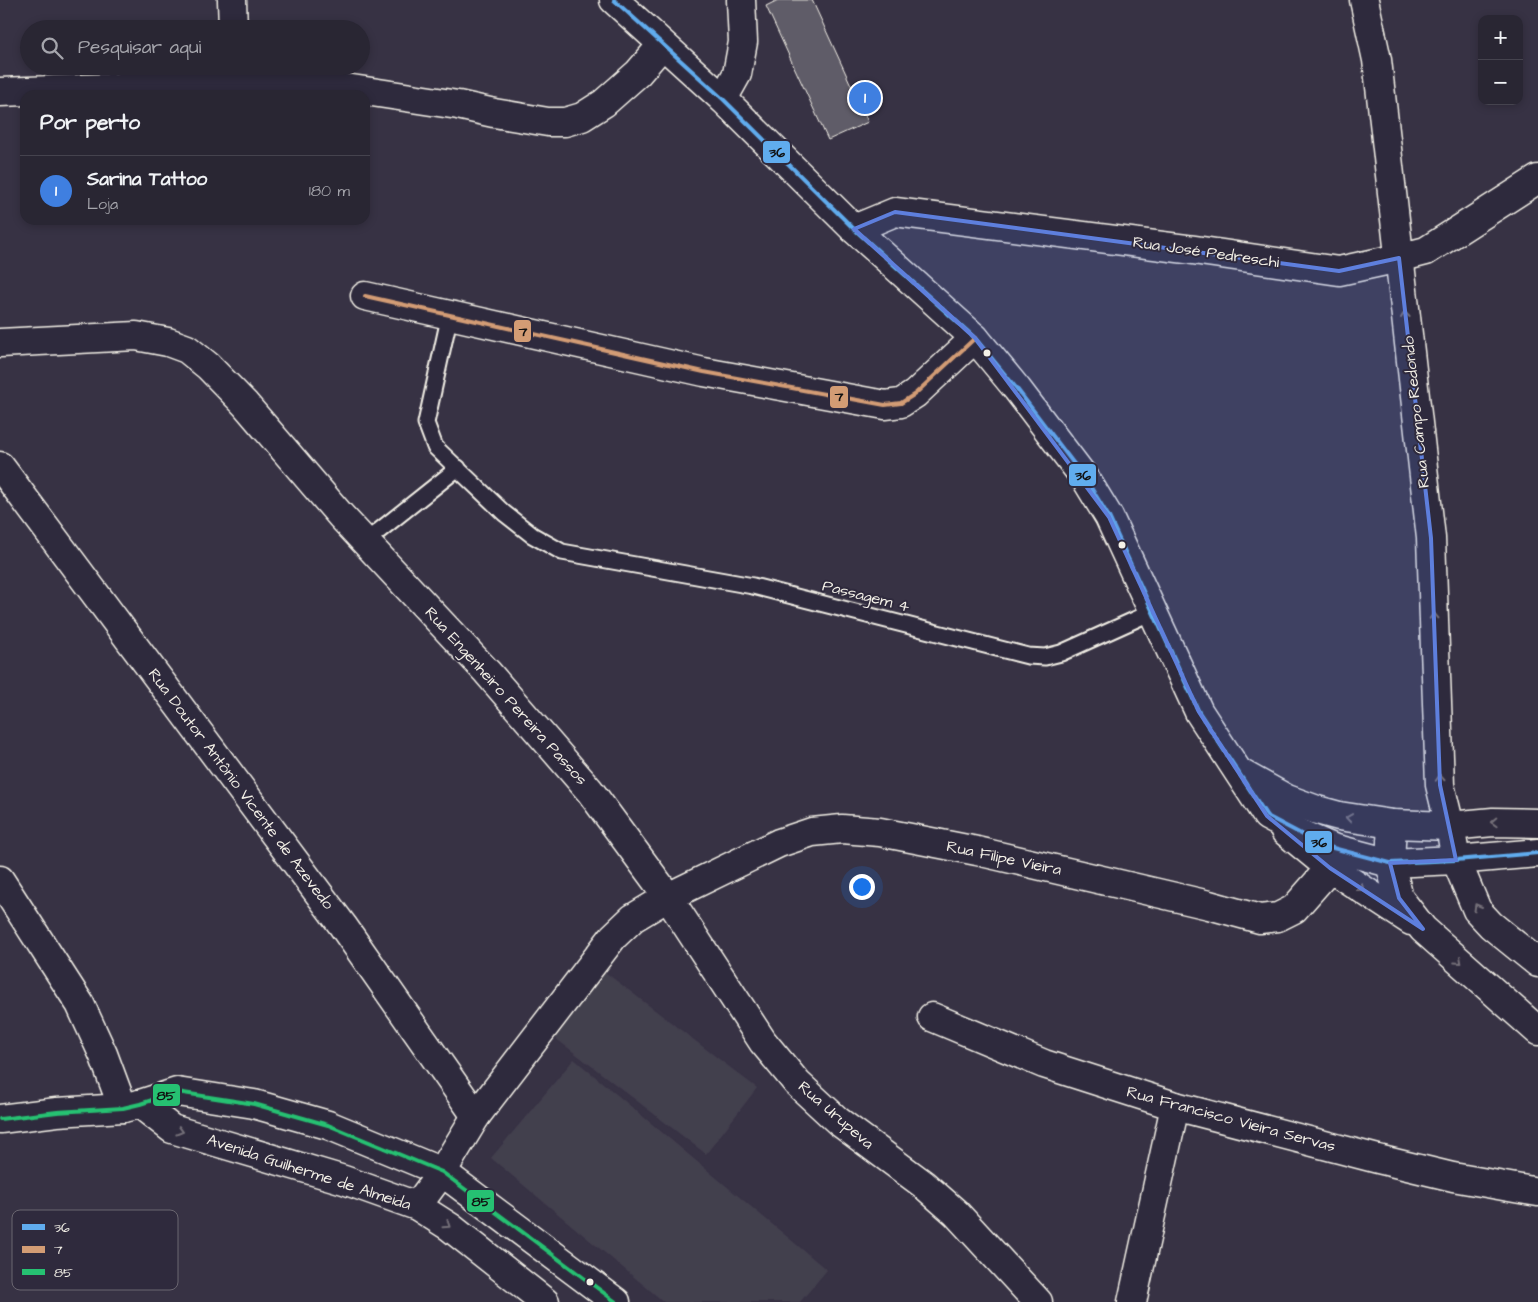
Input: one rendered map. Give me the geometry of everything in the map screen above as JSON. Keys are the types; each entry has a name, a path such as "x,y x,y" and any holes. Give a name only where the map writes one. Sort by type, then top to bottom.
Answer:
{"street":[{"path":"232,0 233,20"},
{"path":"614,0 723,99 854,229 975,338 1052,434 1087,481 1109,517 1198,712 1267,816 1330,868 1423,929 1538,1031"},
{"path":"723,99 737,74 743,42 741,0"},
{"name":"Rua Campo Redondo","path":"1364,0 1377,60 1430,538 1440,785 1456,860 1477,910 1491,925 1538,963"},
{"path":"370,92 458,105 494,114 548,122 565,122 582,117 604,103 638,73 662,45"},
{"path":"115,90 213,75"},
{"path":"256,75 359,90"},
{"path":"0,92 20,92"},
{"name":"Rua José Pedreschi","path":"854,229 895,212 1194,250 1339,271 1426,251 1538,179"},
{"path":"365,296 704,372 885,405 901,403 915,394 975,338"},
{"name":"Rua Engenheiro Pereira Passos","path":"0,343 136,336 168,342 187,349 208,366 245,404 365,542 488,672 590,791 668,897"},
{"name":"Rua Doutor Antônio Vicente de Azevedo","path":"0,466 343,926 476,1116"},
{"path":"1236,771 1287,799 1339,816 1392,824 1450,826 1493,822 1538,823"},
{"path":"1267,816 1302,835 1333,848 1390,863 1538,853"},
{"path":"1392,824 1390,863 1399,898 1423,929"},
{"name":"Rua Filipe Vieira","path":"668,897 779,843 812,832 842,829 880,832 977,851 1209,905 1260,919 1278,917 1294,909 1330,868"},
{"path":"0,880 80,1004 103,1054 131,1106"},
{"path":"417,1206 442,1172 476,1116 613,937 633,918 668,897"},
{"name":"Rua Urupeva","path":"668,897 763,1042 797,1083 838,1121 923,1184 956,1213 1038,1302"},
{"name":"Rua Francisco Vieira Servas","path":"932,1017 1044,1064 1175,1106 1444,1175 1538,1192"},
{"path":"2,1116 131,1106 177,1092 254,1104 328,1125 442,1172 616,1302"},
{"name":"Avenida Guilherme de Almeida","path":"131,1106 172,1129 344,1180 417,1206 450,1227 545,1302"},
{"path":"1132,1302 1175,1106"}],"lane":[{"name":"Passagem 4","path":"450,314 426,423 430,438 435,447 504,513 532,535 562,552 753,586 1028,656 1045,657 1062,653 1152,612"},
{"path":"365,542 458,468"}],"highlighted area":[{"path":"895,212 1339,271 1399,258 1431,538 1440,785 1456,860 1390,863 1399,898 1423,929 1330,868 1267,816 1199,712 1109,517 975,338 854,229"}],"shaded area":[{"path":"597,966 757,1088 706,1154 546,1031"},
{"path":"574,1059 827,1270 800,1302 664,1302 491,1158"}],"building":[{"path":"778,0 812,0 868,122 828,140 766,6"}],"transit line":[{"name":"36","path":"614,0 723,99 854,229 975,338 1017,389 1087,481 1109,517 1199,712 1267,816 1333,848 1390,863 1538,853"},
{"name":"7","path":"365,296 704,372 885,405 901,403 915,394 975,338"},
{"name":"85","path":"0,1119 57,1112 123,1108 177,1092 254,1104 328,1125 442,1172 616,1302"}],"place":[{"name":"Sarina Tattoo","path":"865,98"}]}
